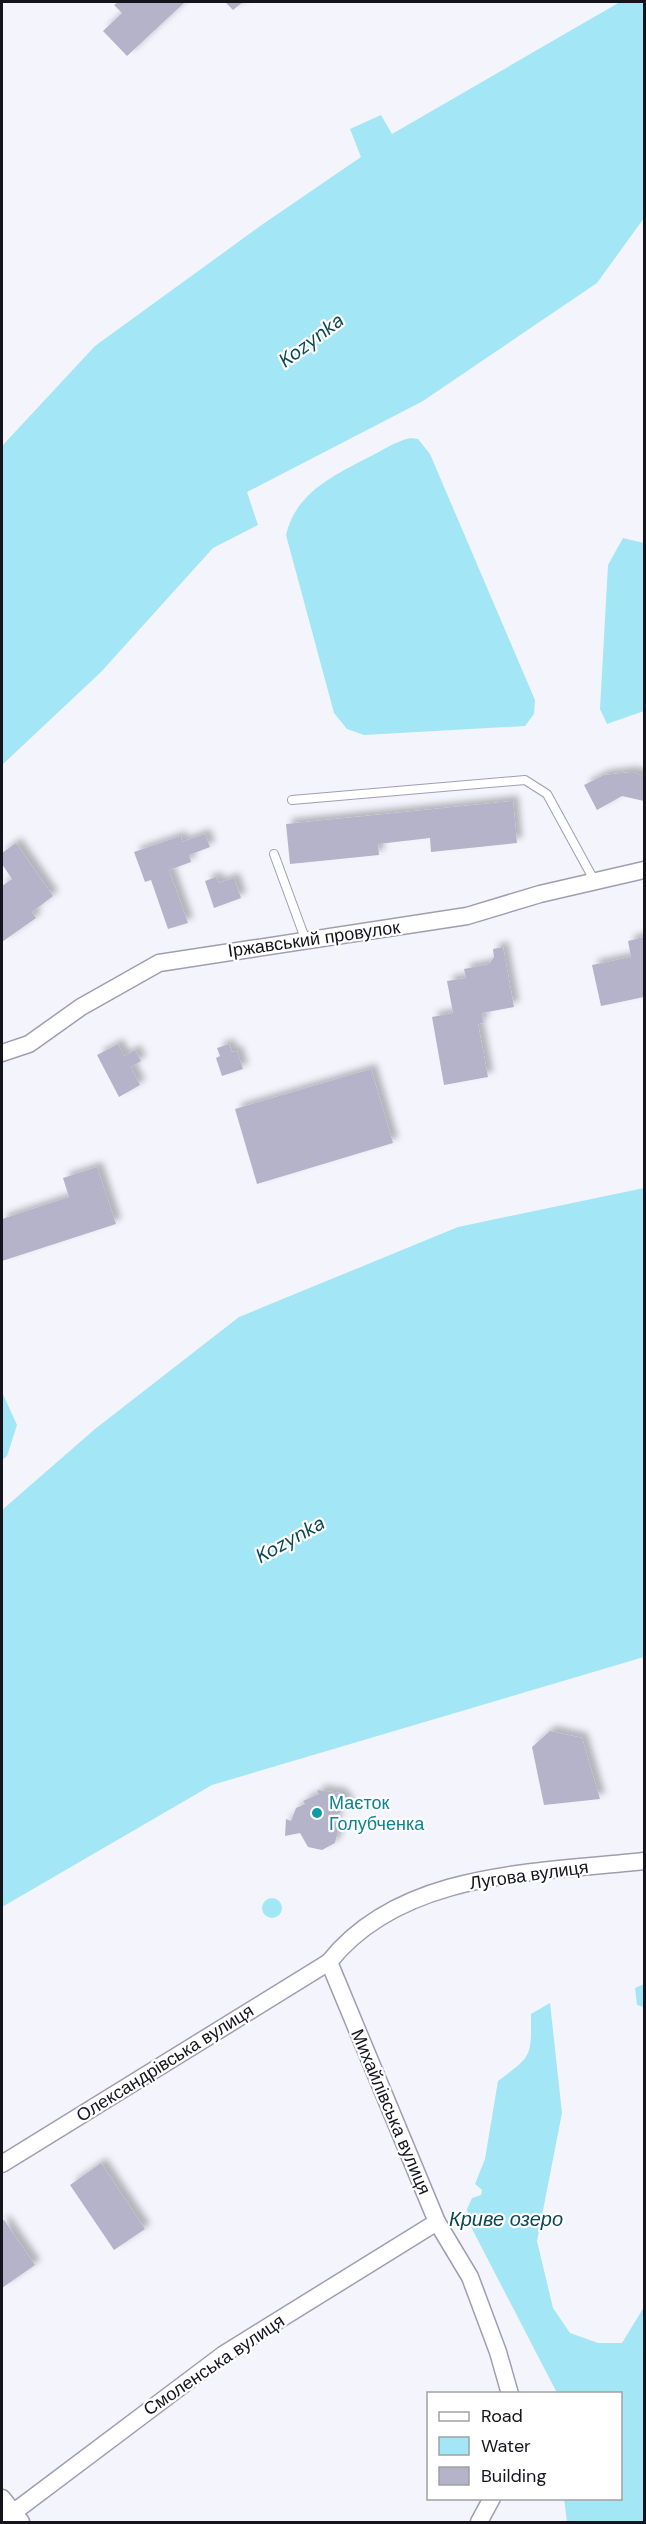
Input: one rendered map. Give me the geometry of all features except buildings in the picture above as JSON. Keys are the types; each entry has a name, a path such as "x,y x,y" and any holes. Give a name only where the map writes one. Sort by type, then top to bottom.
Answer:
{"street":[{"name":"Іржавський провулок","path":"2,1053 29,1044 81,1006 159,963 467,916 594,880 645,870"},
{"name":"Лугова вулиця","path":"329,1962 347,1940 406,1904 470,1881 645,1861"},
{"name":"Олександрівська вулиця","path":"2,2164 329,1962"},
{"name":"Михайлівська вулиця","path":"329,1962 437,2222 470,2277 498,2352 509,2392"},
{"name":"Смоленська вулиця","path":"9,2513 224,2354 437,2222"},
{"path":"479,2523 491,2500"}],"lane":[{"path":"292,800 525,780 547,794 594,880"},
{"path":"274,854 306,941"}],"water":[{"name":"Kozynka","path":"620,2 644,2 644,218 597,283 423,401 247,492 258,525 213,548 101,672 2,765 2,446 95,346 263,224 361,157 350,129 381,115 392,134"},
{"path":"411,438 418,439 430,454 535,700 534,714 525,726 364,735 347,729 334,713 286,535 291,520 308,495 346,469 392,445"},
{"path":"623,538 644,543 644,711 607,724 600,709 608,565"},
{"name":"Kozynka","path":"644,1188 644,1657 212,1785 2,1907 2,1510 95,1429 239,1317 458,1227"},
{"path":"2,1392 17,1425 7,1456 2,1460"},
{"path":"268,1898 276,1898 282,1904 282,1912 276,1918 268,1918 262,1912 262,1904"},
{"path":"644,1984 644,2007 637,2005 635,1988"},
{"name":"Криве озеро","path":"550,2003 562,2113 537,2241 553,2308 570,2333 598,2343 622,2343 644,2307 644,2522 567,2522 564,2500 622,2500 622,2392 556,2392 469,2223 467,2209 472,2198 481,2195 482,2190 475,2184 485,2159 498,2081 518,2066 528,2054 531,2039 531,2014"}],"place":[{"name":"Маєток Голубченка","path":"317,1813"}]}
